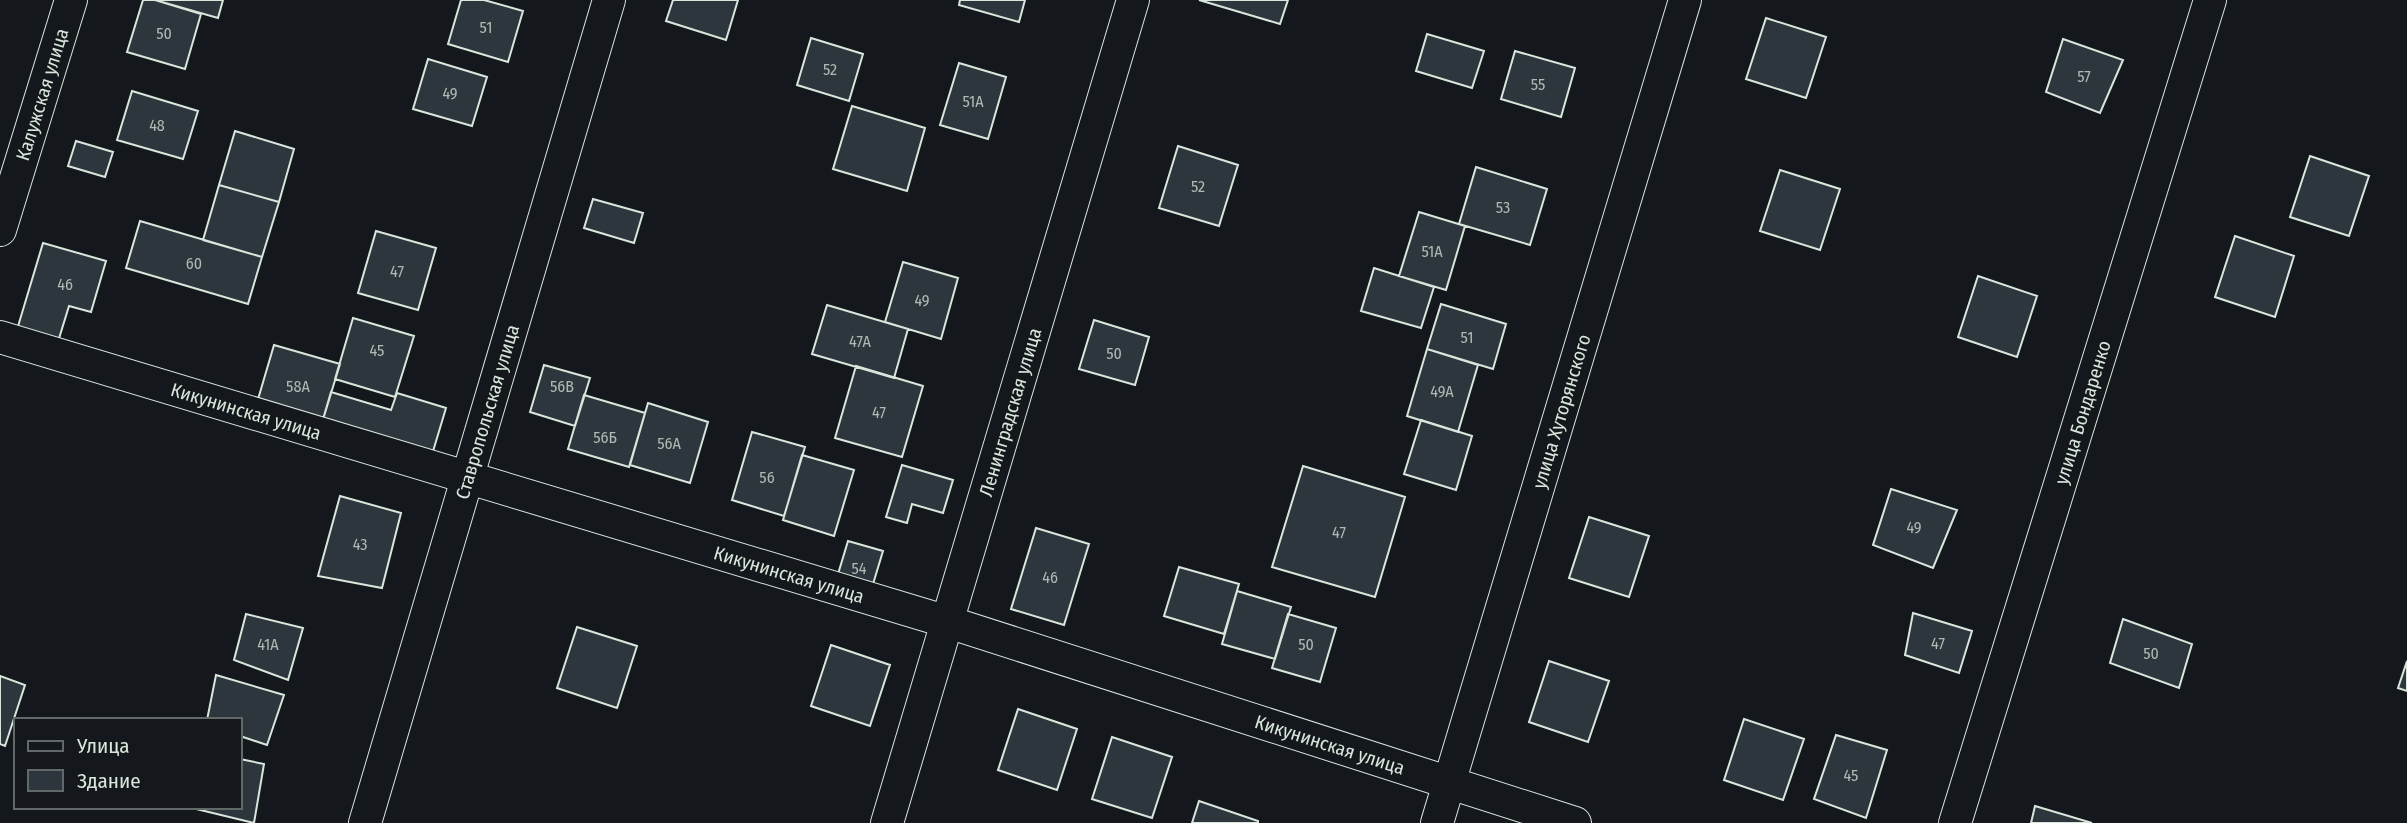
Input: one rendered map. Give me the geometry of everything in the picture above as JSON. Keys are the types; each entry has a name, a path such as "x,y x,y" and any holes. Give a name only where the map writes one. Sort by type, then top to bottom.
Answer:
{"street":[{"name":"Калужская улица","path":"0,230 71,0"},
{"name":"Ставропольская улица","path":"365,823 610,0"},
{"name":"Ленинградская улица","path":"887,823 1133,0"},
{"name":"улица Хуторянского","path":"1437,823 1685,0"},
{"name":"улица Бондаренко","path":"1955,823 2210,0"},
{"name":"Кикунинская улица","path":"0,337 948,622 1451,781 1575,823"}],"building":[{"path":"143,0 155,0 201,14 185,69 127,52"},
{"path":"155,0 223,0 218,18"},
{"path":"461,0 484,0 523,11 508,62 448,44"},
{"path":"673,0 738,0 726,40 666,21"},
{"path":"960,0 1025,0 1019,22 959,5"},
{"path":"1199,0 1288,0 1280,24"},
{"path":"1766,18 1826,37 1806,98 1746,79"},
{"path":"1427,34 1484,51 1472,88 1416,71"},
{"path":"811,38 863,54 849,101 797,85"},
{"path":"2063,39 2123,60 2100,113 2046,92"},
{"path":"1515,51 1575,68 1561,117 1501,99"},
{"path":"428,59 487,77 472,126 413,109"},
{"path":"959,63 1006,77 988,139 940,125"},
{"path":"132,91 198,111 183,159 117,140"},
{"path":"852,106 925,128 907,191 833,169"},
{"path":"235,131 294,149 279,202 219,185"},
{"path":"76,141 113,152 105,177 68,166"},
{"path":"1178,146 1238,165 1219,226 1159,208"},
{"path":"2310,156 2369,176 2349,236 2290,217"},
{"path":"1476,167 1547,189 1530,245 1459,224"},
{"path":"1780,170 1840,189 1820,250 1760,231"},
{"path":"219,185 279,202 262,257 203,240"},
{"path":"593,199 643,213 634,243 584,228"},
{"path":"1419,212 1465,226 1446,290 1399,276"},
{"path":"140,221 262,257 248,304 126,268"},
{"path":"376,231 436,248 418,310 358,293"},
{"path":"2235,236 2294,256 2275,317 2215,297"},
{"path":"43,243 106,261 91,312 69,306 57,345 16,333"},
{"path":"903,262 958,278 941,339 885,322"},
{"path":"1374,268 1434,287 1421,328 1361,311"},
{"path":"1978,276 2037,296 2017,357 1958,337"},
{"path":"1441,304 1506,324 1493,369 1427,349"},
{"path":"827,305 908,329 894,378 812,354"},
{"path":"353,318 414,336 395,397 335,379"},
{"path":"1094,320 1149,337 1135,385 1079,369"},
{"path":"274,345 340,364 321,426 256,406"},
{"path":"1427,349 1478,365 1458,432 1407,416"},
{"path":"544,365 590,378 575,426 530,412"},
{"path":"856,366 923,386 902,457 835,438"},
{"path":"331,392 391,410 397,393 446,408 431,458 321,426"},
{"path":"584,395 645,413 629,467 568,449"},
{"path":"648,403 708,422 690,483 630,465"},
{"path":"1421,420 1472,436 1456,490 1404,474"},
{"path":"752,432 805,447 784,516 732,500"},
{"path":"802,455 854,470 834,536 783,520"},
{"path":"902,465 953,480 943,513 912,504 907,523 886,517"},
{"path":"1303,466 1405,497 1375,597 1272,567"},
{"path":"1891,489 1957,510 1933,568 1873,545"},
{"path":"340,496 401,513 382,588 318,576"},
{"path":"1589,517 1649,536 1629,597 1569,578"},
{"path":"1036,528 1089,544 1064,625 1011,609"},
{"path":"848,541 883,551 870,594 835,584"},
{"path":"1179,567 1239,584 1224,634 1164,616"},
{"path":"1237,591 1291,607 1275,659 1222,644"},
{"path":"1913,613 1972,631 1959,673 1905,655"},
{"path":"246,614 303,628 288,680 234,660"},
{"path":"1288,614 1336,628 1320,682 1272,668"},
{"path":"2123,619 2192,644 2179,688 2110,663"},
{"path":"577,627 637,646 617,708 557,688"},
{"path":"831,645 890,665 870,726 811,706"},
{"path":"1549,661 1609,681 1588,742 1529,722"},
{"path":"2407,661 2407,691 2398,688"},
{"path":"216,675 284,695 267,745 242,737 242,718 207,718"},
{"path":"0,676 25,685 5,746 0,744"},
{"path":"1018,709 1077,729 1057,790 998,770"},
{"path":"1744,719 1804,739 1783,800 1724,780"},
{"path":"1836,735 1887,750 1866,818 1814,799"},
{"path":"1112,737 1172,757 1152,818 1092,799"},
{"path":"242,759 264,764 254,823 196,809 242,809"},
{"path":"1199,801 1258,821 1258,823 1192,823"},
{"path":"2035,806 2092,823 2031,823"}]}
